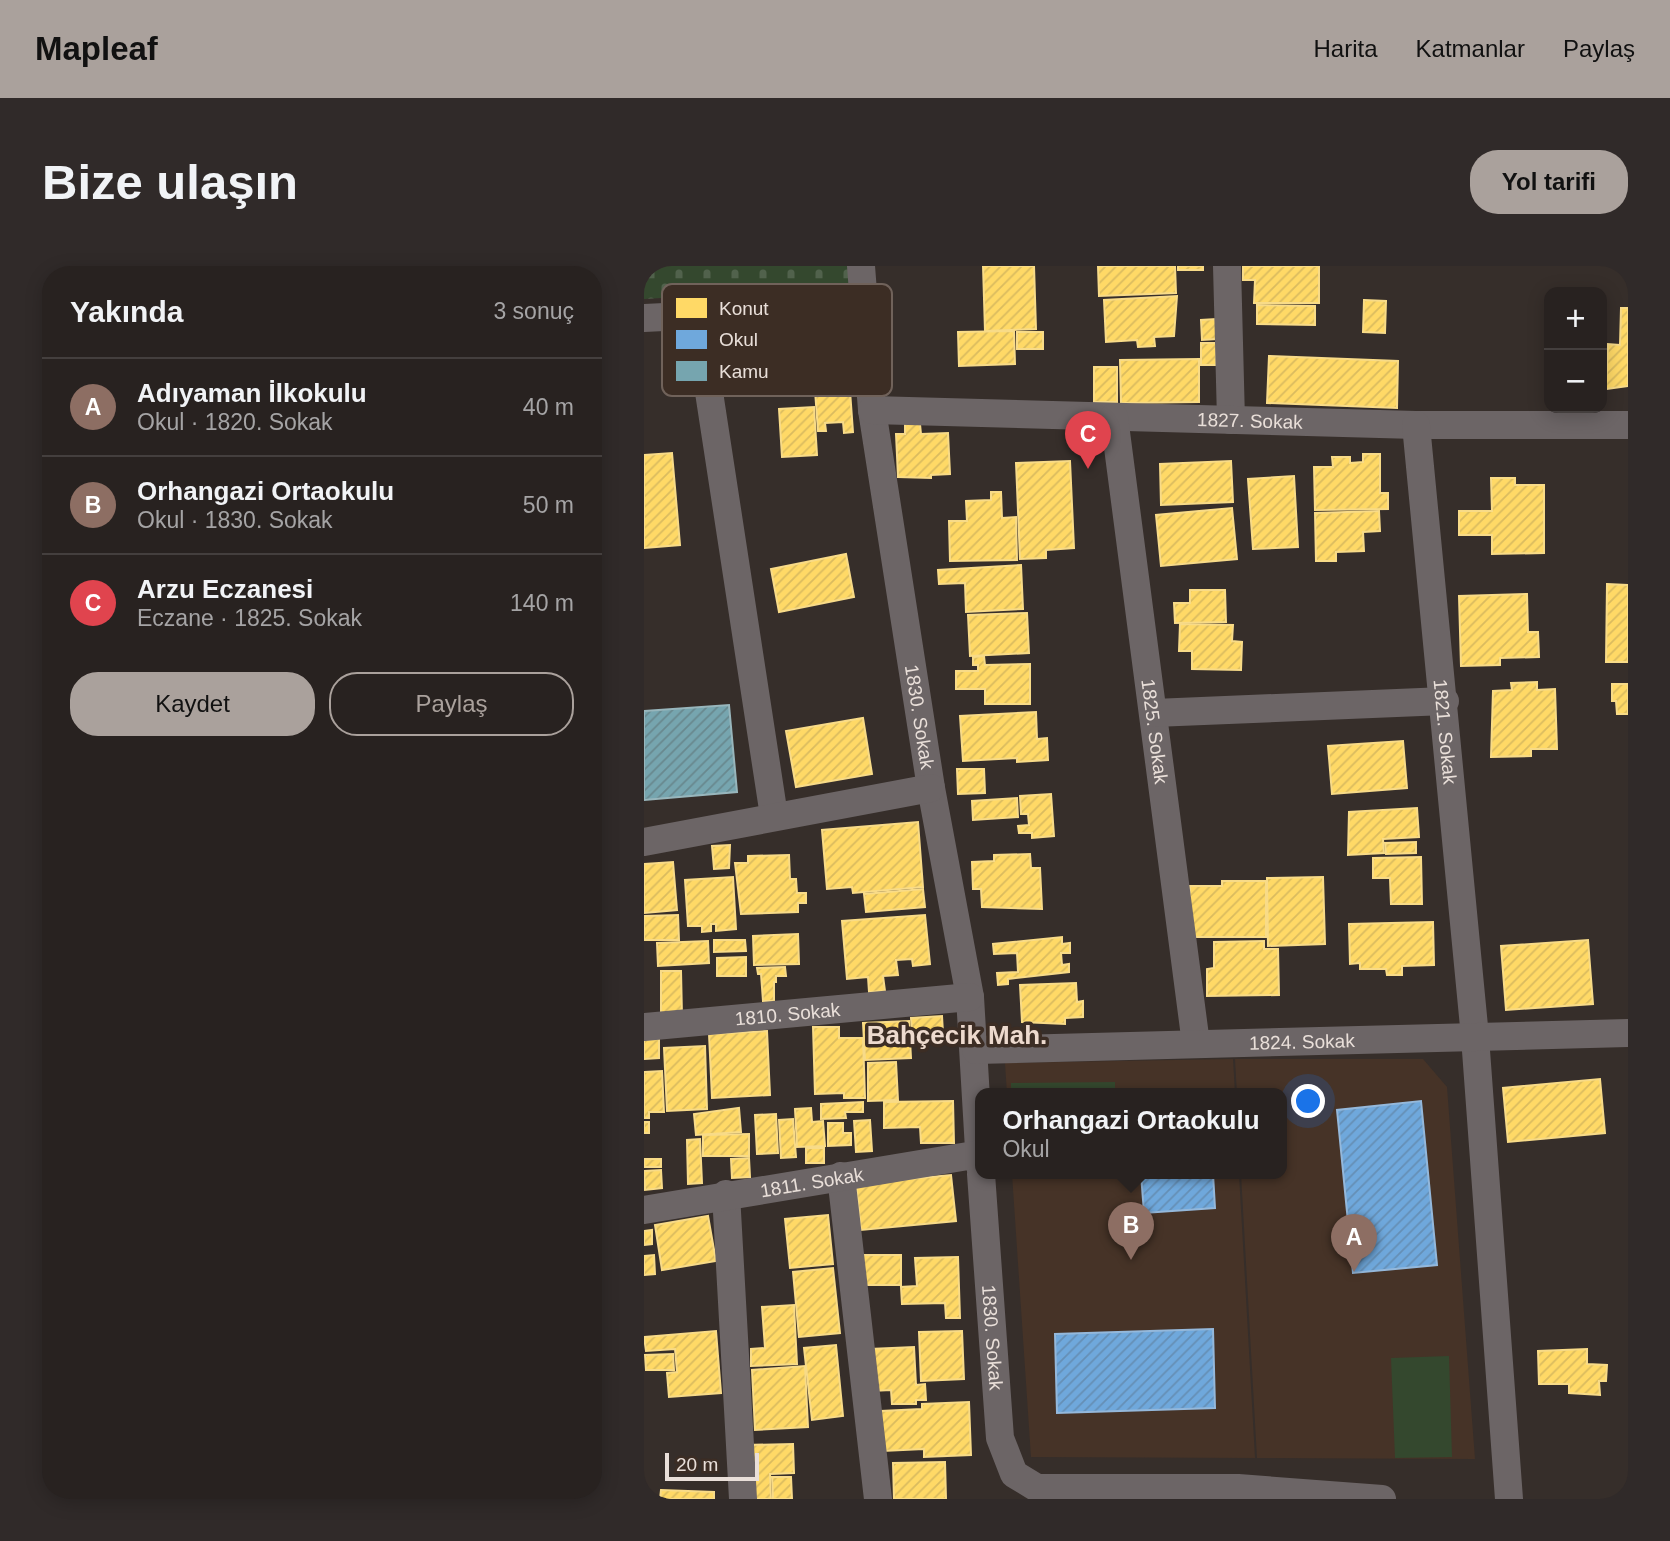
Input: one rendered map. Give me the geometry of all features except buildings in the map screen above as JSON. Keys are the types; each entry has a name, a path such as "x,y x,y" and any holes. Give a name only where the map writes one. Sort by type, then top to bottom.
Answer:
{"street":[{"name":"1830. Sokak","path":"861,266 862,284"},
{"path":"1227,266 1231,420"},
{"path":"644,318 662,317"},
{"path":"709,396 774,816"},
{"name":"1830. Sokak","path":"871,396 931,788 970,998 977,1088"},
{"name":"1827. Sokak","path":"872,410 1416,425 1628,425"},
{"name":"1825. Sokak","path":"1114,416 1196,1044"},
{"name":"1821. Sokak","path":"1416,425 1475,1037 1509,1499"},
{"path":"1154,713 1444,701"},
{"path":"644,842 931,788"},
{"name":"1810. Sokak","path":"644,1027 970,998"},
{"name":"1824. Sokak","path":"976,1050 1628,1033"},
{"name":"1811. Sokak","path":"644,1210 726,1194 975,1155"},
{"path":"841,1176 878,1499"},
{"name":"1830. Sokak","path":"981,1179 1000,1438 1014,1474 1037,1488 1238,1488 1382,1499"},
{"path":"726,1194 743,1499"}],"shaded area":[{"path":"1233,1059 1235,1088 1007,1088 1005,1063"},
{"path":"1235,1059 1423,1059 1447,1087 1475,1459 1257,1458 1241,1179 1287,1179 1287,1088 1237,1088"},
{"path":"1012,1179 1239,1179 1255,1458 1031,1457"}],"green space":[{"path":"644,266 848,266 851,284 662,284 662,298 644,299"},
{"path":"1115,1082 1115,1088 1011,1088 1011,1083"},
{"path":"1449,1356 1452,1457 1395,1458 1391,1358"}],"place":[{"name":"Arzu Eczanesi","path":"1088,469"},
{"name":"Orhangazi Ortaokulu","path":"1131,1260"},
{"name":"Adıyaman İlkokulu","path":"1354,1272"}],"district":[{"name":"Bahçecik Mah.","path":"957,1035"}]}
